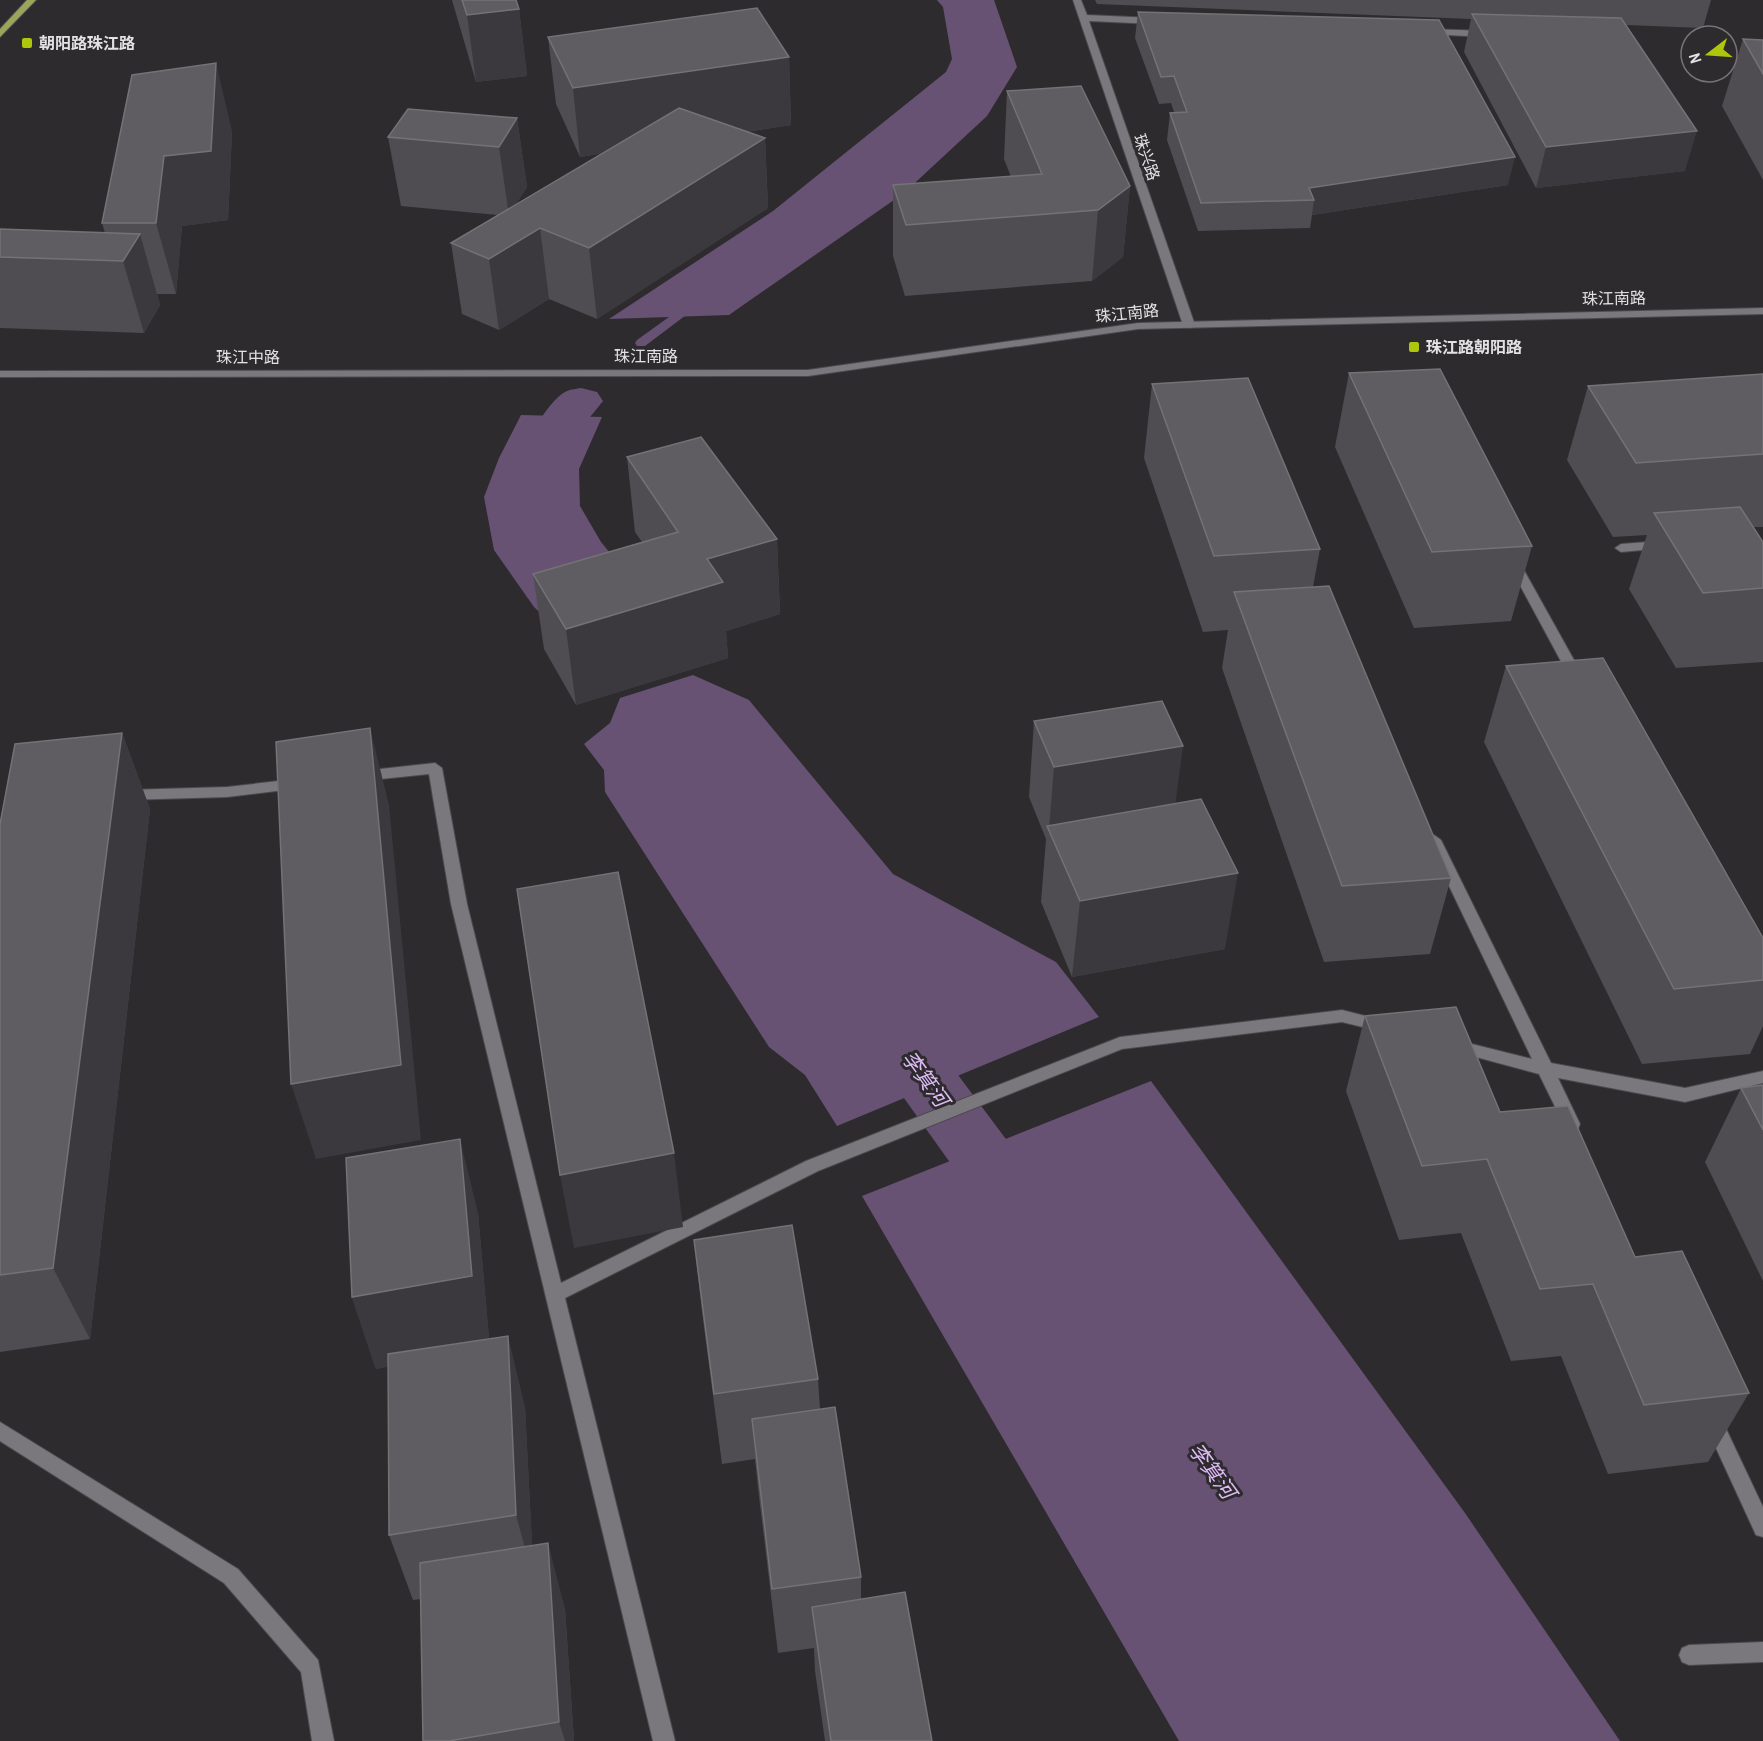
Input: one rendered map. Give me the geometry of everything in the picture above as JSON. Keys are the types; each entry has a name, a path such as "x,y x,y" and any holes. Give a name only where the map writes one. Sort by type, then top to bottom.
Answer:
{"main road":[{"path":"0,34 32,0"}],"street":[{"name":"珠兴路","path":"1077,0 1189,324"},
{"path":"1083,18 1166,21"},
{"path":"1415,31 1498,34"},
{"name":"珠江南路","path":"496,372 808,373 1138,326 1763,311"},
{"name":"珠江中路","path":"0,374 496,372"},
{"path":"1621,548 1680,544"},
{"path":"1505,546 1584,690"},
{"path":"342,779 435,768 459,904 664,1741"},
{"path":"107,795 227,792 308,783"},
{"path":"1428,827 1576,1133"},
{"path":"556,1294 830,1159 1120,1043 1342,1016 1399,1030"},
{"path":"1444,1042 1546,1070 1685,1095 1763,1077"},
{"path":"1707,1410 1763,1528"},
{"path":"0,1431 231,1576 311,1667 323,1741"},
{"path":"1689,1655 1763,1652"}],"water":[{"path":"937,0 994,0 1017,67 987,116 904,193 729,315 609,319 773,211 946,72 952,59 943,7"},
{"path":"521,415 602,417 579,469 580,506 601,542 646,597 566,637 534,607 494,550 484,497 499,458"},
{"path":"693,675 749,700 893,874 1056,962 1099,1017 837,1126 805,1075 769,1047 605,792 604,770 584,744 610,723 620,698"},
{"path":"1151,1081 1465,1513 1620,1741 1179,1741 862,1196"}],"building":[{"path":"462,0 516,0 519,9 467,15"},
{"path":"757,8 789,57 573,88 548,37"},
{"path":"1138,12 1439,20 1515,157 1309,188 1314,200 1201,203 1170,113 1187,112 1174,76 1161,77"},
{"path":"1472,14 1621,18 1697,131 1546,147"},
{"path":"1743,39 1763,40 1763,74"},
{"path":"216,63 211,151 164,156 156,223 102,223 132,75"},
{"path":"1081,86 1130,186 1098,210 906,225 893,185 1042,174 1007,91"},
{"path":"679,108 765,138 589,248 540,228 489,259 451,243"},
{"path":"408,109 517,118 499,147 388,137"},
{"path":"0,229 140,234 123,261 0,257"},
{"path":"1440,369 1532,546 1432,552 1349,373"},
{"path":"1763,374 1763,454 1636,463 1588,386"},
{"path":"1248,378 1320,549 1214,556 1152,384"},
{"path":"701,437 777,539 707,559 723,582 566,629 533,574 678,532 627,457"},
{"path":"1740,507 1763,542 1763,588 1703,593 1654,513"},
{"path":"1329,586 1451,878 1342,886 1234,592"},
{"path":"1603,658 1763,938 1763,980 1674,989 1506,666"},
{"path":"1162,701 1183,746 1054,767 1034,721"},
{"path":"370,728 401,1065 291,1084 276,742"},
{"path":"122,733 53,1268 0,1275 0,824 15,744"},
{"path":"1201,799 1238,873 1080,901 1047,826"},
{"path":"618,872 674,1153 560,1175 517,889"},
{"path":"1456,1007 1500,1112 1568,1106 1635,1257 1682,1251 1749,1393 1644,1405 1593,1284 1540,1289 1487,1159 1422,1166 1365,1016"},
{"path":"1763,1085 1763,1130 1741,1088"},
{"path":"460,1139 472,1276 352,1297 346,1158"},
{"path":"792,1225 818,1379 714,1394 694,1240"},
{"path":"508,1336 516,1515 389,1535 388,1354"},
{"path":"835,1407 861,1577 772,1589 752,1419"},
{"path":"548,1543 559,1722 449,1741 423,1741 420,1563"},
{"path":"905,1592 932,1741 831,1741 812,1607"}],"waterway":[{"path":"641,343 694,303"},
{"name":"李箕河","path":"529,486 550,440 581,401"},
{"name":"李箕河","path":"886,1025 1024,1214"}],"place":[{"name":"朝阳路珠江路","path":"27,43"},
{"name":"珠江路朝阳路","path":"1414,347"}]}
